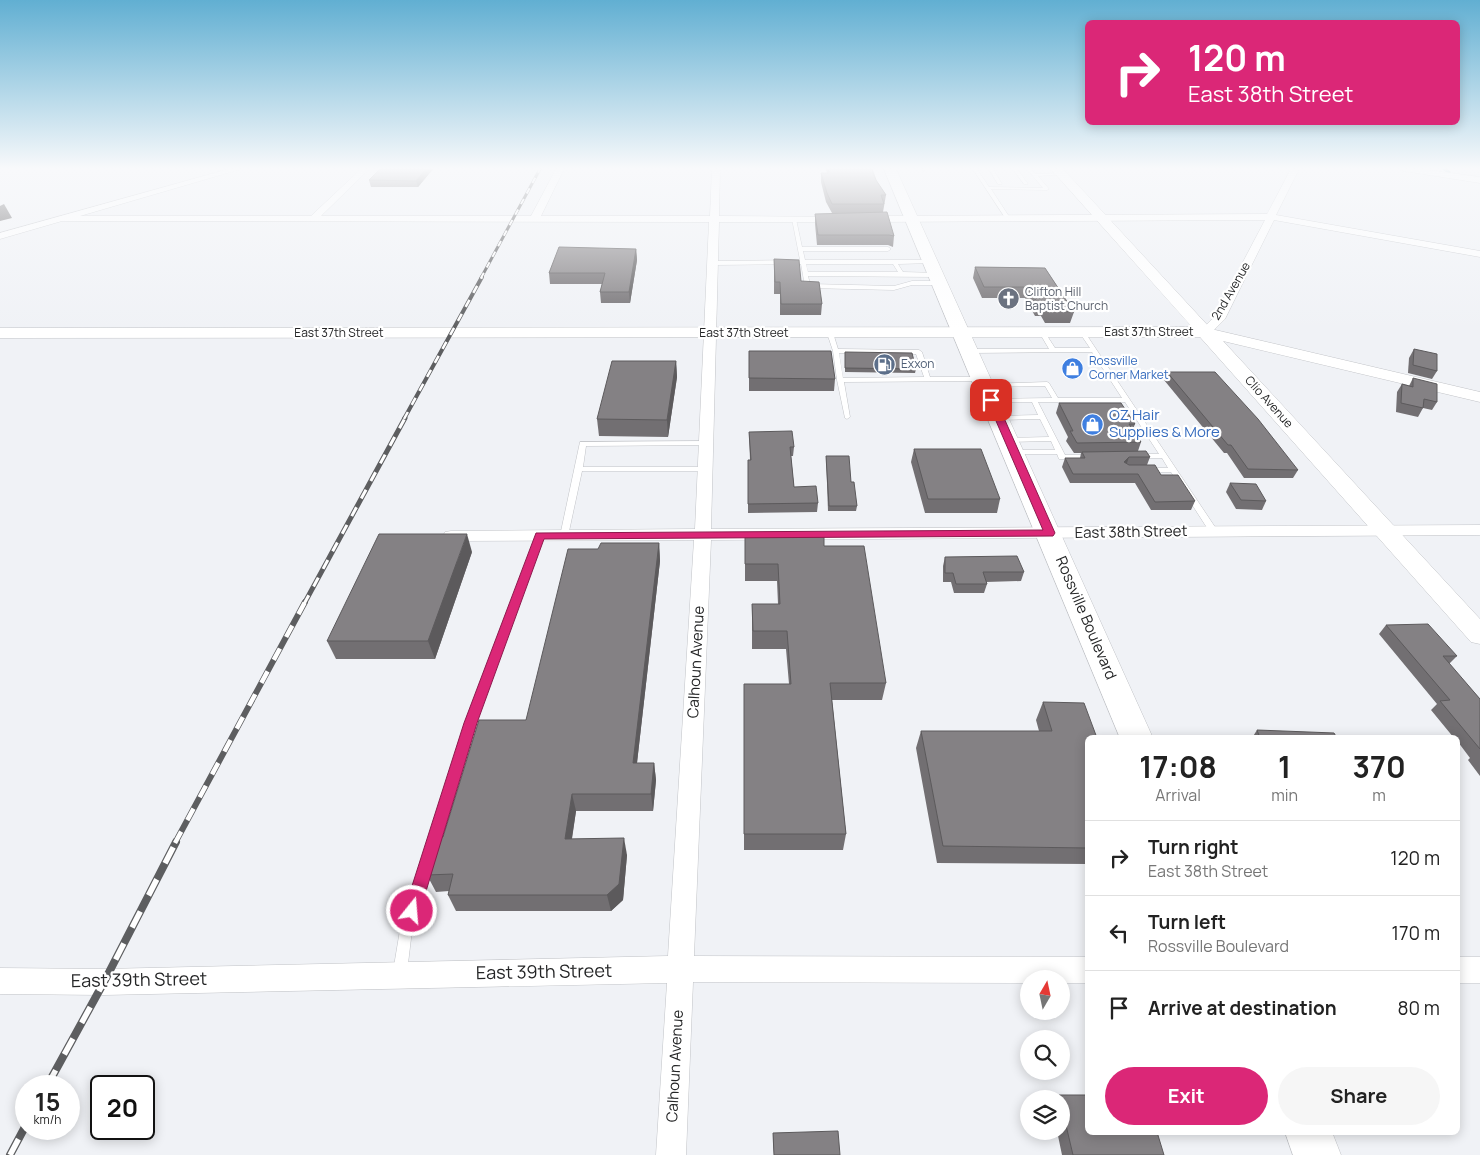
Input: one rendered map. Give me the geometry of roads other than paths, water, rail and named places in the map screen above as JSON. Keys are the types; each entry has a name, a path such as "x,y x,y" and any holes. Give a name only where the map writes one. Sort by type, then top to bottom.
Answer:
{"highway":[{"name":"Rossville Boulevard","path":"914,223 1136,735"},
{"path":"1309,1135 1317,1155"}],"main road":[{"name":"Clio Avenue","path":"1106,223 1480,635"},
{"name":"East 37th Street","path":"3,335 830,333 966,342 1042,332 1205,332 1480,397"}],"street":[{"path":"0,236 49,223"},
{"name":"Calhoun Avenue","path":"671,1155 703,535 714,223"},
{"name":"2nd Avenue","path":"1205,332 1219,319 1269,223"},
{"path":"1305,223 1480,254"},
{"name":"East 38th Street","path":"451,536 1480,530"},
{"name":"East 39th Street","path":"0,981 104,982 680,969 1085,970"},
{"path":"1460,970 1480,970"}],"lane":[{"path":"795,223 808,286 894,288 936,273"},
{"path":"802,250 888,249"},
{"path":"712,263 895,262 936,273"},
{"path":"895,262 901,274"},
{"path":"805,274 936,273"},
{"path":"1042,332 1052,350"},
{"path":"1082,332 1214,532"},
{"path":"830,333 836,351 847,417"},
{"path":"966,342 1052,350 1093,350"},
{"path":"836,351 868,354 919,352 928,380"},
{"path":"875,372 878,380"},
{"path":"840,380 878,380 900,376 928,380 989,395 1032,400 1127,400"},
{"path":"989,395 1021,384 1047,384 1056,400"},
{"path":"1021,384 1042,417 1062,457 1099,457"},
{"path":"989,395 1042,417"},
{"path":"1012,446 1053,439"},
{"path":"564,536 583,444 706,443"},
{"path":"1012,446 1060,452"},
{"path":"1127,456 1164,456"},
{"path":"578,469 705,469"},
{"path":"1136,470 1173,470"},
{"path":"400,975 406,930 470,723 540,536"}],"railway":[{"path":"481,278 511,223"},
{"path":"404,419 482,277"},
{"path":"304,604 405,418"},
{"path":"175,843 305,602"},
{"path":"53,1075 104,982 176,842"},
{"path":"10,1155 18,1140"}],"place":[{"name":"Clifton Hill Baptist Church","path":"1009,299"},
{"name":"Exxon","path":"885,364"},
{"name":"Rossville Corner Market","path":"1073,368"},
{"name":"OZ Hair Supplies & More","path":"1093,424"}]}
